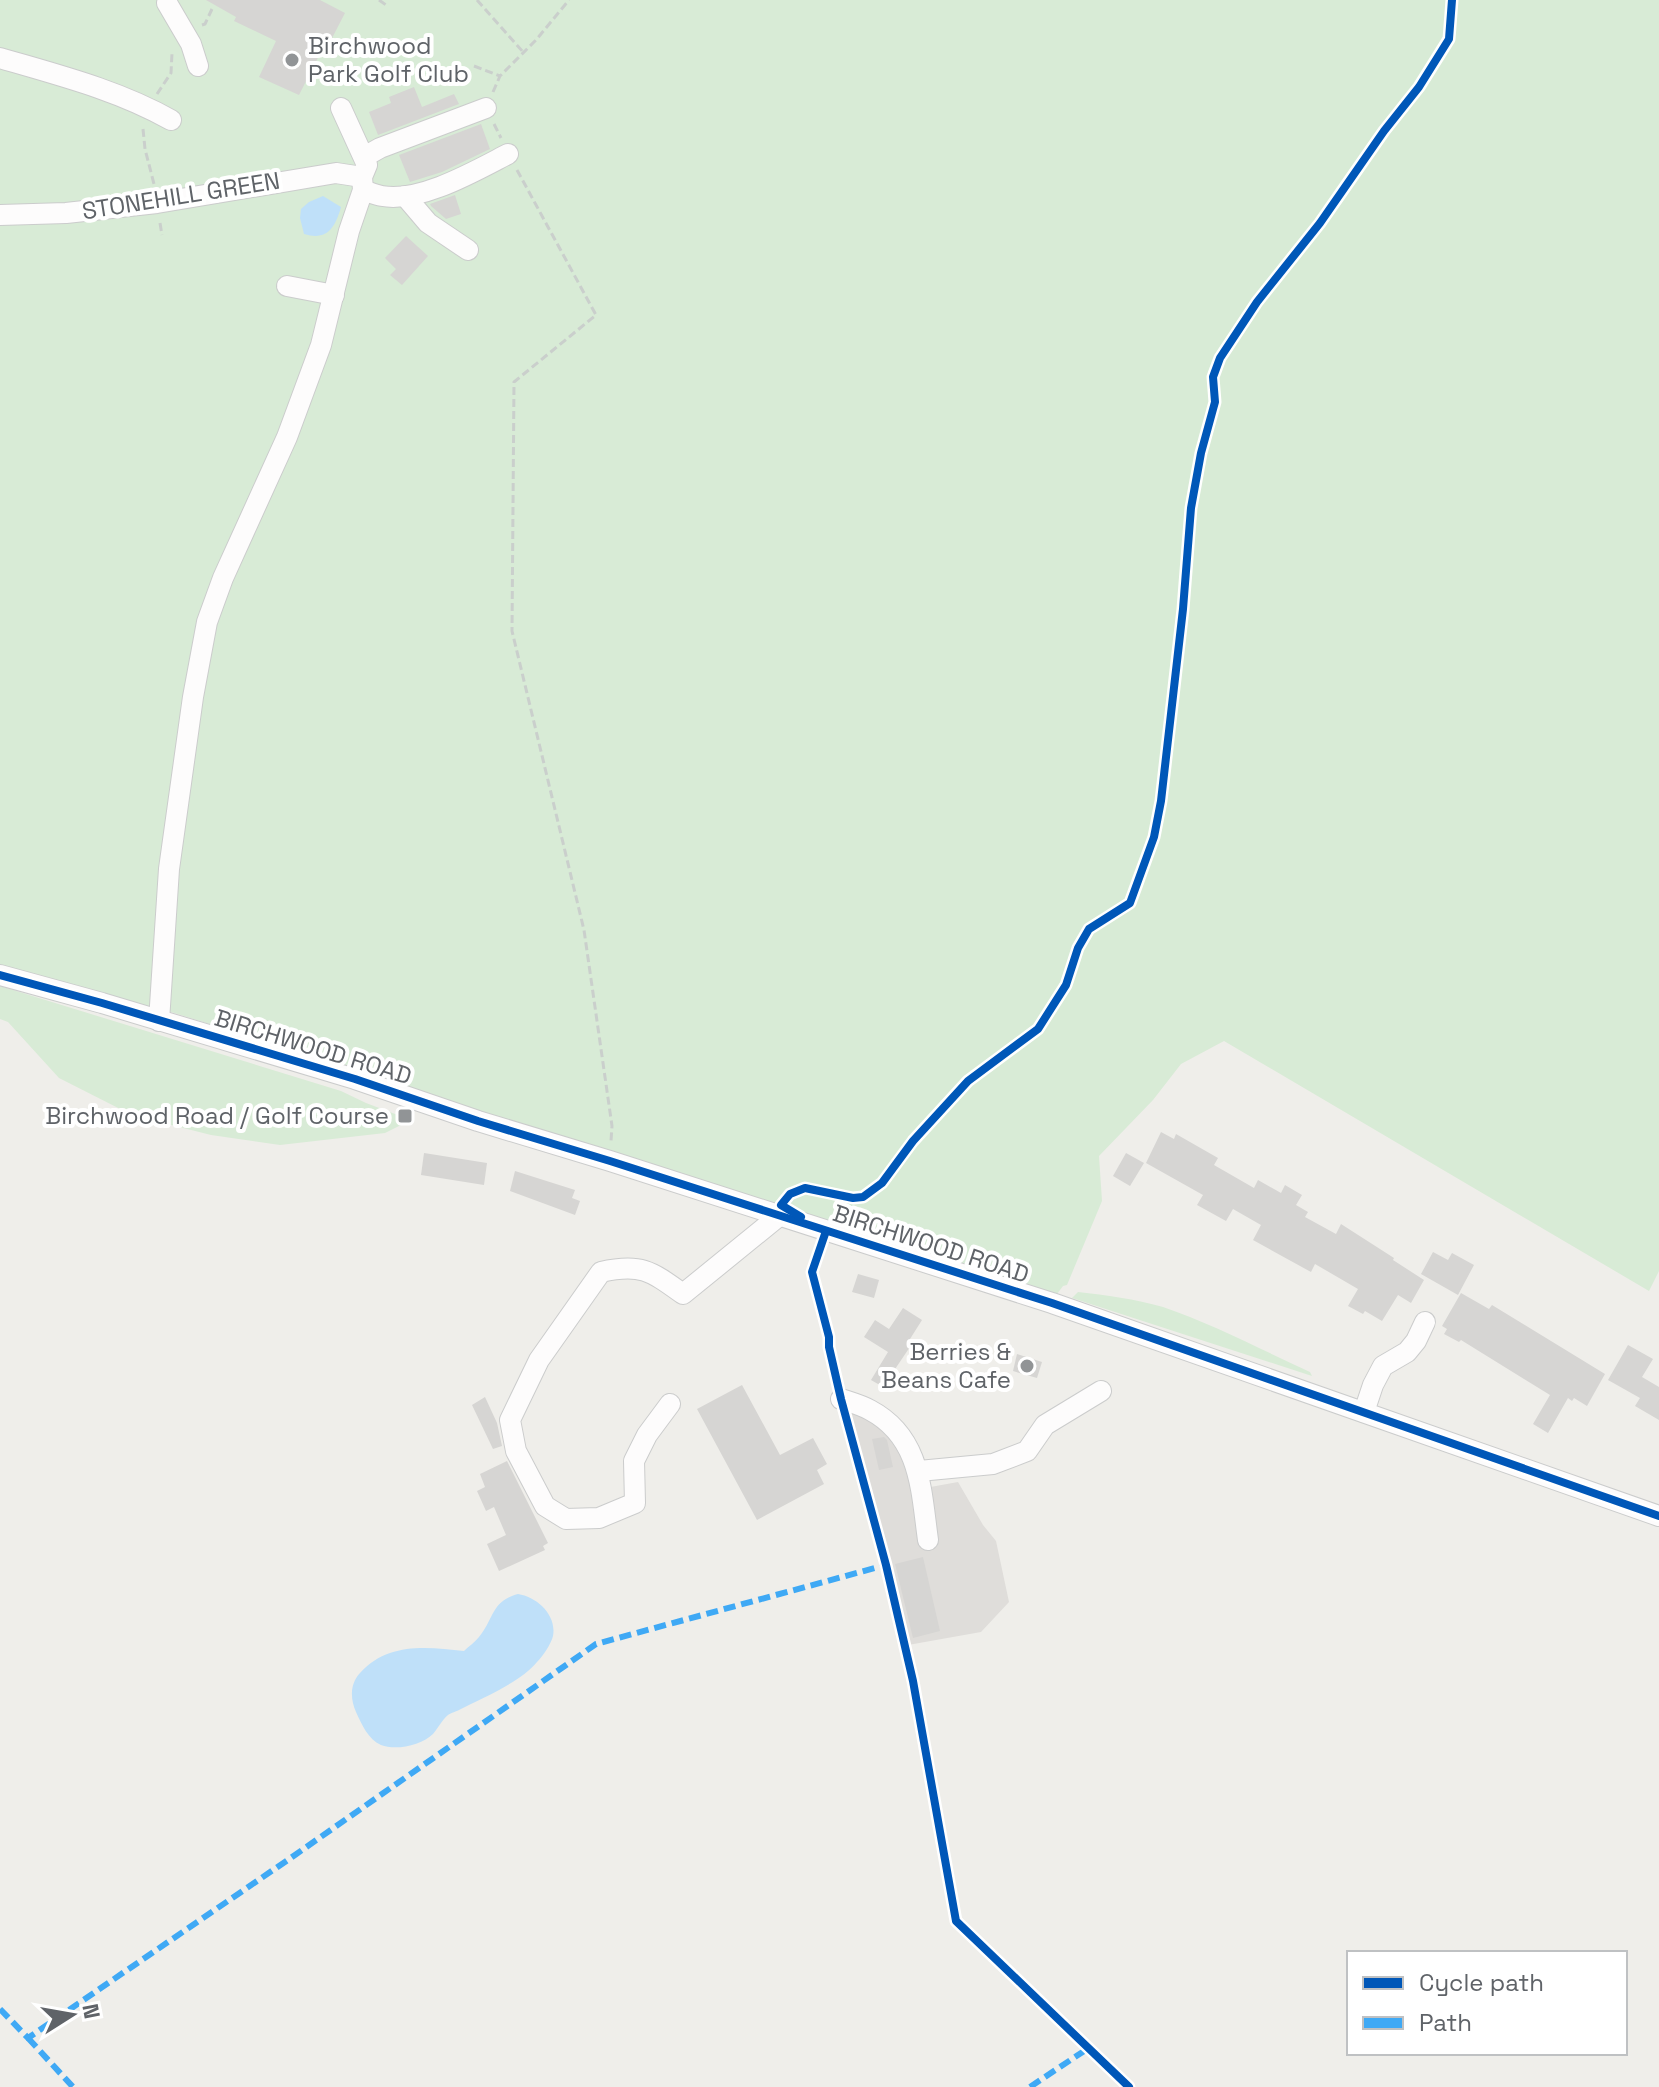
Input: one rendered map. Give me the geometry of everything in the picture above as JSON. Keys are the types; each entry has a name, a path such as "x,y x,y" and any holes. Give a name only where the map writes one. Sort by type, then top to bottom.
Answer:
{"street":[{"path":"163,1 191,44 198,66"},
{"path":"0,58 82,82 146,106 171,120"},
{"path":"341,108 363,175"},
{"path":"159,1021 169,869 193,697 207,622 234,550 287,437 321,345 363,175 380,148 486,108"},
{"path":"468,250 428,223 405,196 429,191 508,154"},
{"name":"STONEHILL GREEN","path":"0,215 66,213 157,203 336,173 363,175 384,197 405,196"},
{"path":"287,286 334,295"},
{"name":"BIRCHWOOD ROAD","path":"0,975 355,1079 1052,1303 1659,1516"},
{"path":"670,1404 647,1435 634,1461 635,1503 599,1518 566,1519 545,1506 516,1451 510,1420 539,1360 601,1272 624,1267 652,1272 683,1294 779,1216"},
{"path":"1364,1412 1383,1366 1407,1352 1425,1322"},
{"path":"919,1471 993,1464 1027,1451 1045,1425 1101,1391"},
{"path":"841,1399 871,1411 895,1429 910,1450 919,1471 928,1540"}],"path":[{"path":"379,0 386,5"},
{"path":"477,0 524,53"},
{"path":"474,66 500,76 569,0"},
{"path":"486,108 596,315 514,382 512,631 584,930 612,1126 610,1161"}],"shaded area":[{"path":"841,1399 871,1411 925,1488 958,1482 996,1541 1009,1602 981,1632 908,1645"}],"green space":[{"path":"0,0 1659,0 1659,1271 1649,1291 1224,1041 1181,1064 1153,1100 1099,1156 1102,1201 1067,1285 1051,1302 366,1073 168,1011 0,972"},
{"path":"0,986 341,1091 411,1120 385,1133 280,1145 211,1135 132,1115 59,1078 8,1022 0,1019"},
{"path":"1078,1292 1163,1307 1237,1338 1310,1372 1312,1376 1072,1298"}],"water":[{"path":"323,196 341,207 333,227 319,236 304,234 301,209"},
{"path":"518,1594 538,1603 552,1621 553,1636 549,1646 530,1669 501,1689 448,1715 433,1734 422,1741 394,1747 381,1745 372,1739 363,1727 353,1702 353,1686 360,1673 371,1663 395,1651 436,1648 464,1651 479,1637 498,1606"}],"building":[{"name":"Birchwood Park Golf Club","path":"206,0 320,0 345,13 330,42 327,40 299,95 259,77 276,41 234,21 236,17"},
{"path":"414,87 422,107 454,94 459,104 378,135 369,112 391,103 389,97"},
{"path":"481,124 490,149 442,172 410,182 399,155"},
{"path":"455,195 461,214 446,219 430,204"},
{"path":"406,236 428,256 402,285 390,275 396,269 385,258"},
{"path":"1161,1132 1174,1139 1176,1134 1218,1158 1214,1165 1254,1188 1258,1180 1281,1193 1285,1185 1302,1195 1296,1205 1308,1212 1305,1217 1336,1234 1341,1224 1424,1280 1411,1303 1398,1295 1382,1321 1365,1311 1363,1314 1348,1306 1358,1289 1315,1264 1311,1272 1253,1240 1261,1225 1233,1209 1226,1221 1197,1205 1203,1195 1146,1163"},
{"path":"424,1153 487,1163 484,1185 421,1175"},
{"path":"1126,1153 1144,1163 1130,1186 1113,1176"},
{"path":"515,1171 575,1190 572,1198 580,1201 575,1215 510,1191"},
{"path":"1433,1252 1448,1260 1452,1253 1474,1265 1458,1295 1421,1274"},
{"path":"858,1274 879,1280 874,1298 852,1292"},
{"path":"1461,1293 1489,1309 1492,1305 1605,1374 1587,1406 1568,1398 1548,1433 1533,1424 1550,1395 1461,1340 1459,1342 1444,1334 1447,1329 1442,1326"},
{"path":"903,1308 922,1320 910,1339 914,1341 885,1388 871,1380 888,1352 864,1337 875,1320 889,1329"},
{"path":"1628,1345 1653,1359 1642,1377 1659,1387 1659,1420 1635,1406 1640,1398 1608,1380"},
{"name":"Berries & Beans Cafe","path":"1017,1354 1042,1362 1037,1378 1013,1371"},
{"path":"742,1385 780,1455 813,1438 827,1464 817,1470 824,1484 757,1520 697,1409"},
{"path":"485,1397 497,1423 502,1446 493,1449 472,1405"},
{"path":"884,1437 893,1467 879,1470 872,1439"},
{"path":"507,1461 548,1543 543,1546 545,1550 499,1571 487,1544 506,1535 494,1507 486,1511 477,1491 485,1487 480,1474"},
{"path":"923,1557 940,1631 913,1638 895,1564"}],"marked path":[{"path":"0,2009 28,2038 596,1644 886,1565"},
{"path":"28,2038 73,2087"},
{"path":"1030,2087 1087,2049"}],"cycle path":[{"path":"801,1217 781,1205 790,1194 805,1188 853,1198 863,1197 882,1183 913,1141 968,1081 1038,1029 1066,985 1078,948 1089,929 1130,903 1154,837 1161,801 1191,508 1215,402 1213,377 1220,358 1257,302 1320,223 1384,131 1419,87 1449,39 1452,0"},
{"path":"0,975 355,1079 1052,1303 1659,1516"},
{"path":"826,1231 812,1272 913,1681 956,1921 1129,2087"}],"place":[{"name":"Birchwood Park Golf Club","path":"292,60"},
{"name":"Birchwood Road / Golf Course","path":"405,1116"},
{"name":"Berries & Beans Cafe","path":"1027,1366"}]}
